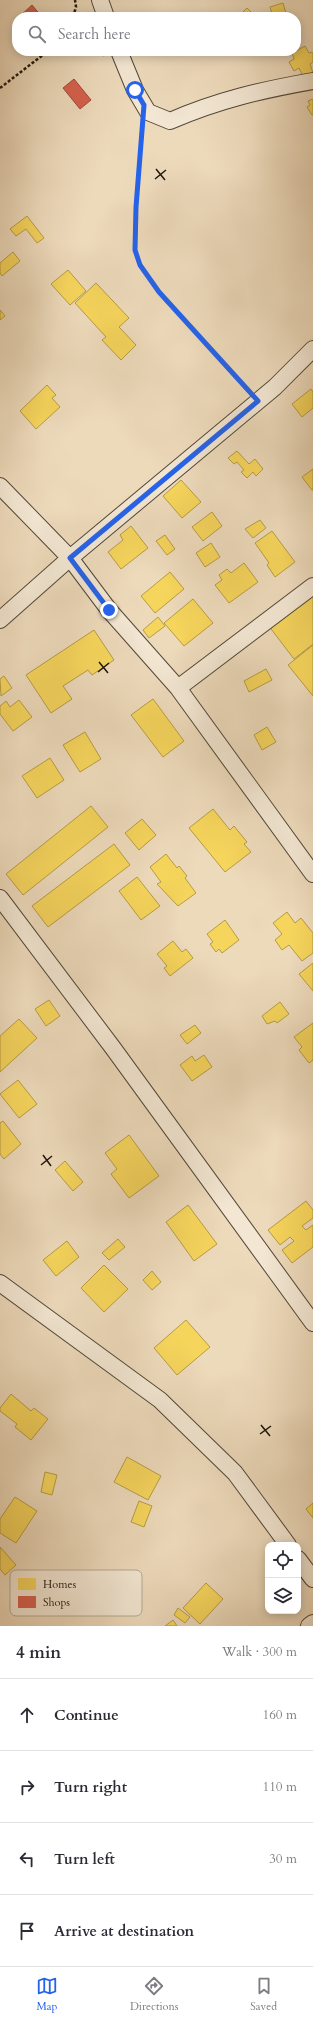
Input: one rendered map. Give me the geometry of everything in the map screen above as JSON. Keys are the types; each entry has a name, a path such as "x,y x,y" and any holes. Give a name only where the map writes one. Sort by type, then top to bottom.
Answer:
{"street":[{"path":"100,0 104,12"},
{"path":"121,56 135,90 148,112 170,121 194,110 248,93 313,81"},
{"path":"0,620 70,558 275,387 313,349"},
{"path":"0,486 70,558 109,610 178,688 313,874"},
{"path":"178,688 313,586"},
{"path":"0,898 113,1048 313,1322"},
{"path":"0,1282 160,1400 235,1473 286,1542"},
{"path":"301,1562 313,1579"},
{"path":"309,1626 313,1623"}],"path":[{"path":"74,12 76,7 75,0"},
{"path":"0,88 42,56"},
{"path":"144,105 136,207 135,250 140,265 159,292 258,401"}],"building: Homes":[{"path":"283,3 286,12 272,12 270,7"},
{"path":"247,8 251,12 243,12"},
{"path":"305,46 309,53 312,52 313,54 313,62 310,64 313,73 304,78 299,68 294,71 289,62 294,59 293,56 301,56 301,48"},
{"path":"313,99 312,115 307,107 310,105 308,101"},
{"path":"27,216 44,238 37,243 26,229 16,236 10,229"},
{"path":"13,252 20,261 2,276 0,273 0,263"},
{"path":"68,270 86,291 70,305 51,284"},
{"path":"96,283 129,318 119,327 136,345 121,360 102,340 106,337 75,303"},
{"path":"0,310 5,316 0,320"},
{"path":"47,385 56,395 52,398 60,407 36,429 20,411"},
{"path":"311,389 313,392 313,408 302,417 292,404"},
{"path":"237,451 249,464 255,459 263,469 256,476 253,472 247,478 241,472 244,470 237,462 234,464 228,458"},
{"path":"313,469 313,490 312,490 302,477"},
{"path":"181,480 201,502 182,518 163,496"},
{"path":"212,512 222,526 203,541 192,527"},
{"path":"260,520 266,528 253,538 245,529"},
{"path":"131,526 148,548 121,569 108,552 123,540 120,535"},
{"path":"272,531 295,562 275,577 267,565 269,563 255,543"},
{"path":"165,535 175,549 167,555 156,541"},
{"path":"211,543 220,557 205,567 196,553"},
{"path":"244,563 258,582 229,603 215,585 222,580 219,575 227,569 231,573"},
{"path":"170,572 184,589 155,613 141,596"},
{"path":"313,589 313,644 294,659 268,625"},
{"path":"193,599 213,623 184,646 164,623"},
{"path":"158,617 165,626 149,638 143,630"},
{"path":"94,630 114,660 92,675 88,670 63,686 72,699 51,713 26,675"},
{"path":"313,645 313,696 288,665"},
{"path":"266,669 272,680 249,692 244,681"},
{"path":"4,676 12,688 1,696 0,679"},
{"path":"153,699 184,741 163,757 131,715"},
{"path":"19,700 32,717 13,731 0,714 0,706 6,701 10,707"},
{"path":"267,727 276,742 262,750 254,735"},
{"path":"85,732 101,759 80,772 63,745"},
{"path":"50,758 64,780 37,798 22,776"},
{"path":"91,806 108,827 23,895 6,874"},
{"path":"213,809 230,830 234,826 247,842 244,844 251,852 225,872 189,828"},
{"path":"142,819 156,835 139,850 125,833"},
{"path":"114,844 130,865 48,927 32,906"},
{"path":"166,854 177,868 179,866 187,876 185,878 196,893 178,906 157,884 161,882 150,867"},
{"path":"137,877 160,906 141,920 119,891"},
{"path":"287,912 295,923 301,918 313,933 313,953 302,961 289,945 282,950 275,940 282,934 273,923"},
{"path":"225,920 239,940 222,953 219,949 216,952 210,944 213,942 207,934"},
{"path":"173,941 182,952 186,949 193,958 170,976 164,968 167,966 157,954"},
{"path":"313,963 313,991 299,974"},
{"path":"49,1000 60,1016 46,1026 35,1009"},
{"path":"280,1002 289,1014 277,1023 275,1021 267,1024 262,1016"},
{"path":"19,1019 37,1038 0,1072 0,1036"},
{"path":"313,1023 313,1060 309,1063 299,1050 302,1047 294,1037"},
{"path":"195,1025 201,1033 187,1044 180,1035"},
{"path":"204,1055 212,1067 192,1081 180,1065 192,1056 195,1061"},
{"path":"18,1080 37,1104 19,1118 0,1094"},
{"path":"3,1121 21,1144 4,1159 0,1154 0,1123"},
{"path":"129,1135 159,1176 129,1198 111,1174 117,1169 105,1153"},
{"path":"65,1161 83,1182 73,1191 55,1170"},
{"path":"306,1201 313,1210 313,1218 302,1226 306,1230 313,1225 313,1247 292,1263 282,1250 294,1241 290,1237 280,1245 268,1230"},
{"path":"188,1205 217,1244 194,1261 166,1222"},
{"path":"118,1239 125,1247 109,1260 102,1253"},
{"path":"67,1241 79,1257 56,1276 43,1260"},
{"path":"104,1265 128,1289 104,1312 81,1288"},
{"path":"152,1271 161,1282 152,1290 143,1280"},
{"path":"186,1320 210,1347 177,1375 154,1348"},
{"path":"11,1394 31,1411 34,1408 48,1419 31,1440 15,1427 17,1424 0,1411 0,1408"},
{"path":"127,1457 161,1476 148,1500 114,1482"},
{"path":"45,1472 57,1475 52,1495 41,1492"},
{"path":"15,1497 37,1511 16,1543 0,1533 0,1519"},
{"path":"139,1501 152,1506 144,1527 131,1522"},
{"path":"313,1503 313,1518 306,1509"},
{"path":"0,1547 16,1565 5,1575 0,1569"},
{"path":"206,1583 223,1599 200,1624 183,1608"},
{"path":"178,1608 190,1617 185,1623 174,1615"},
{"path":"173,1620 177,1626 165,1626"}],"building: Shops":[{"path":"32,5 38,12 24,12"},
{"path":"74,79 91,100 80,109 63,88"}],"route":[{"path":"109,610 70,558 258,401 222,364 159,292 140,265 135,250 136,207 144,105 135,90"}]}
